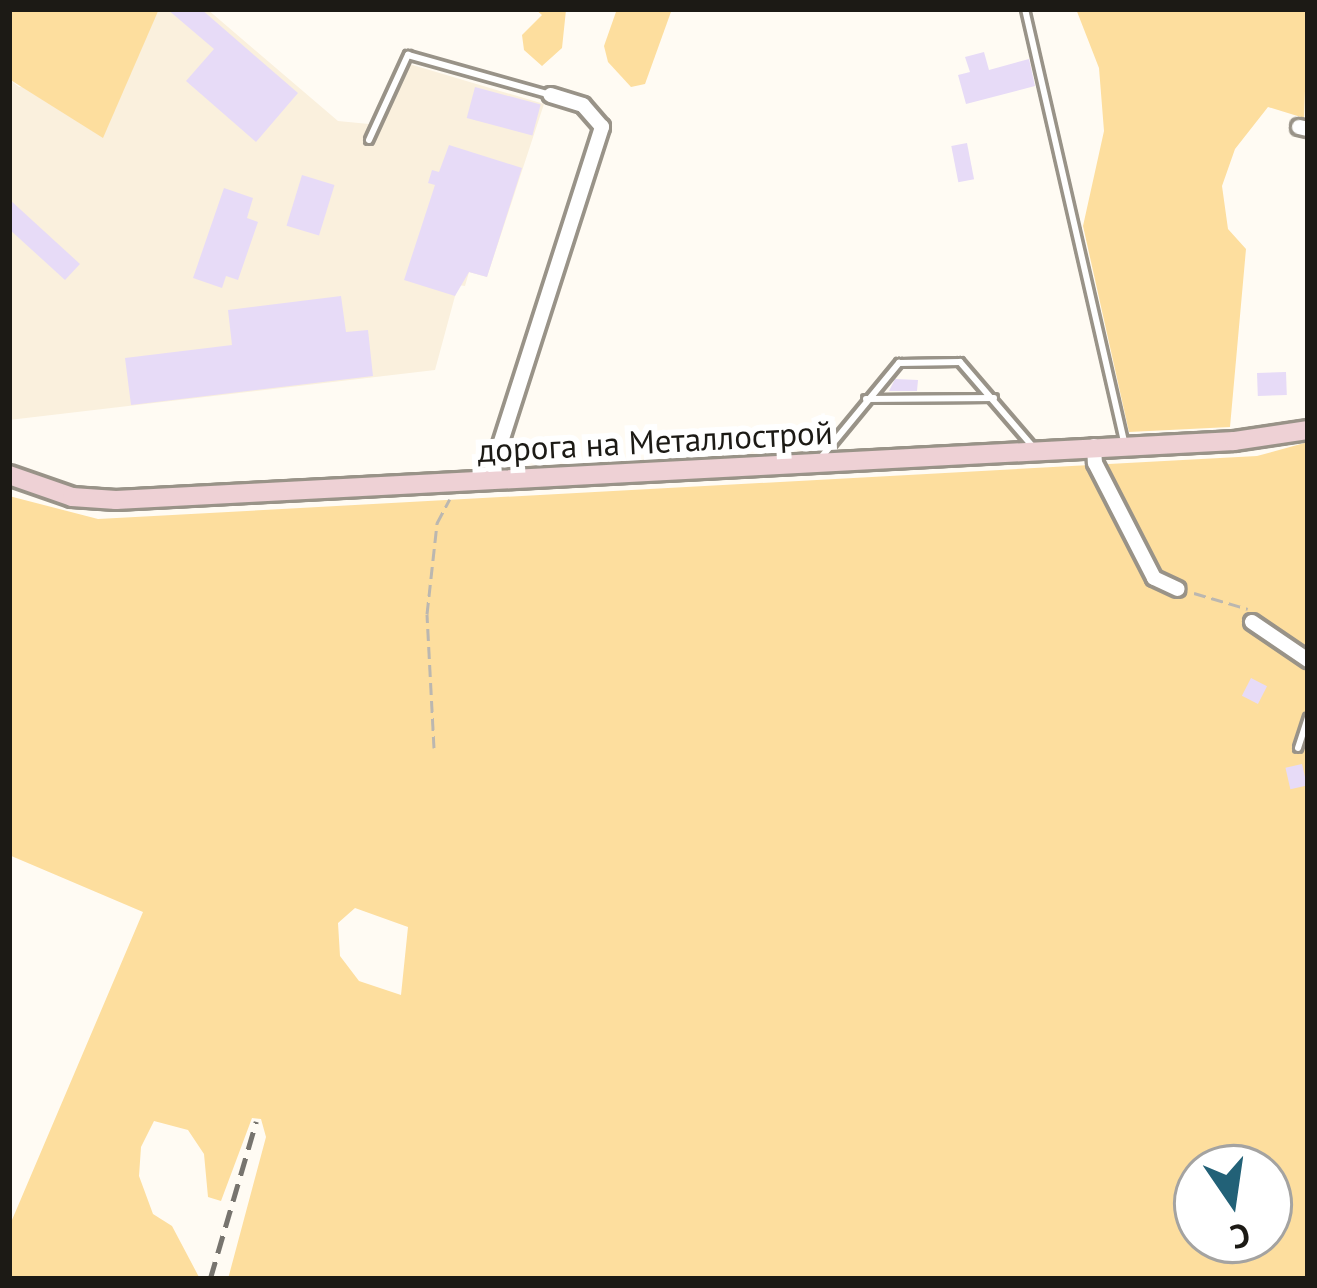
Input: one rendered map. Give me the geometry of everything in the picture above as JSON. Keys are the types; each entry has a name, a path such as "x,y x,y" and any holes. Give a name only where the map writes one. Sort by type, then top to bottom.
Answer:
{"street":[{"path":"489,479 602,127 583,105 551,95"},
{"name":"дорога на Металлострой","path":"9,475 72,497 116,500 1125,446 1308,430"},
{"path":"1094,446 1095,464 1154,578 1178,590"},
{"path":"1252,622 1308,660"}],"lane":[{"path":"1024,9 1125,446"},
{"path":"369,140 408,56 551,95"},
{"path":"816,463 899,363 960,362 1036,449"},
{"path":"866,399 994,398"},
{"path":"1298,748 1308,718"}],"path":[{"path":"434,748 427,614 437,523 449,501"},
{"path":"1178,590 1248,608 1252,622"}],"shaded area":[{"path":"9,9 159,9 103,138 9,79"},
{"path":"159,9 207,9 338,121 369,124 406,63 544,104 487,277 469,272 465,286 458,285 435,370 9,420 9,79 19,87 132,61"},
{"path":"535,9 566,10 562,48 542,66 524,50 522,35 542,15"},
{"path":"617,9 672,9 645,84 631,87 608,62 604,46"},
{"path":"1076,9 1308,9 1304,118 1268,107 1235,149 1222,186 1228,229 1246,249 1230,427 1129,432 1083,226 1104,131 1099,68"},
{"path":"1308,442 1308,1279 228,1279 266,1137 261,1119 252,1118 221,1201 208,1197 204,1154 188,1130 154,1121 141,1147 139,1176 153,1214 172,1226 200,1279 9,1279 9,1227 143,912 9,855 9,496 98,519 1257,456","holes":["355,908 408,927 401,995 359,981 340,956 338,923"]}],"building":[{"path":"167,9 201,9 298,93 256,142 186,81 214,49"},
{"path":"984,52 989,70 1029,59 1035,86 966,104 958,75 970,72 965,57"},
{"path":"475,87 541,105 532,136 467,118"},
{"path":"967,143 974,179 958,182 951,146"},
{"path":"449,145 522,168 487,277 469,272 455,296 404,280 435,185 428,183 432,170 439,172"},
{"path":"302,175 335,185 319,236 287,226"},
{"path":"224,188 253,198 247,218 258,222 238,280 226,276 222,288 193,278"},
{"path":"9,199 80,264 65,280 9,229"},
{"path":"341,296 346,332 368,330 373,376 131,405 125,358 232,345 228,310"},
{"path":"1286,372 1287,395 1258,396 1257,373"},
{"path":"895,379 918,380 917,391 889,391"},
{"path":"1251,678 1267,686 1258,704 1242,696"},
{"path":"1302,764 1307,785 1290,789 1285,768"}],"railway":[{"path":"210,1279 256,1122"}]}
